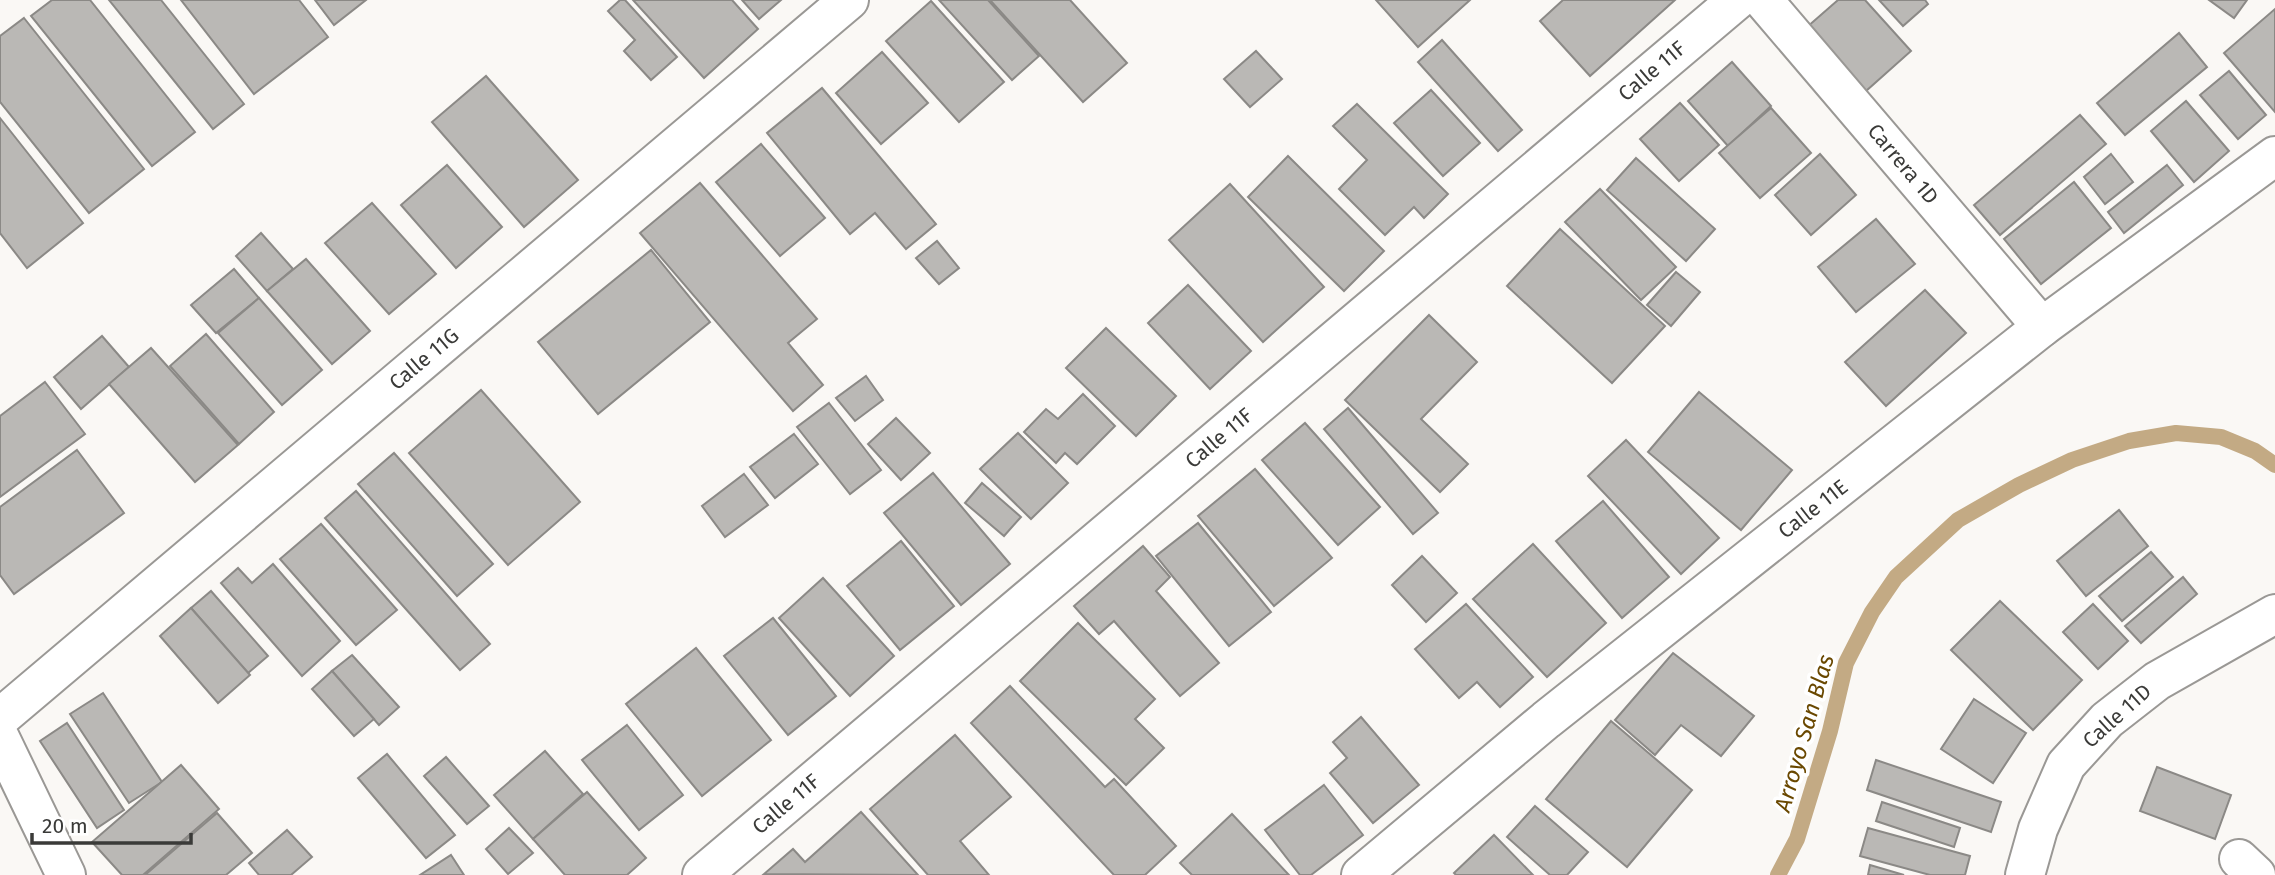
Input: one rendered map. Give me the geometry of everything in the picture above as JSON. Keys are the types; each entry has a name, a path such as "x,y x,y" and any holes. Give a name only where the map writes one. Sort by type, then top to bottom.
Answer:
{"street":[{"name":"Calle 11G","path":"0,718 849,0"},
{"name":"Calle 11F","path":"702,875 1737,0"},
{"name":"Carrera 1D","path":"1763,0 2042,327"},
{"name":"Calle 11E","path":"1361,875 1546,720 2042,327 2275,156"},
{"name":"Calle 11D","path":"2025,875 2038,829 2066,765 2107,720 2157,681 2272,620"},
{"path":"0,738 66,875"}],"building":[{"path":"52,0 90,0 195,132 152,166 31,16"},
{"path":"109,0 161,0 244,104 213,129"},
{"path":"181,0 299,0 328,37 254,94"},
{"path":"315,0 366,0 334,25"},
{"path":"620,0 625,0 677,57 651,80 624,51 635,40 608,11"},
{"path":"633,0 732,0 758,29 704,78"},
{"path":"742,0 781,0 759,19"},
{"path":"939,0 988,0 1039,56 1012,80"},
{"path":"990,0 1070,0 1127,63 1083,102"},
{"path":"1376,0 1470,0 1418,47"},
{"path":"1563,0 1675,0 1590,76 1540,21"},
{"path":"1838,0 1865,0 1911,51 1857,99 1799,34"},
{"path":"1879,0 1925,0 1928,4 1903,26"},
{"path":"2209,0 2247,0 2234,18"},
{"path":"931,1 1004,82 959,122 886,41"},
{"path":"2275,9 2275,112 2224,53"},
{"path":"24,18 144,169 89,213 0,102 0,36"},
{"path":"2179,33 2207,67 2125,135 2097,103"},
{"path":"1442,40 1522,130 1498,151 1418,62"},
{"path":"1256,51 1282,79 1250,107 1224,79"},
{"path":"882,52 928,103 881,144 836,93"},
{"path":"1732,62 1771,106 1728,146 1688,101"},
{"path":"2229,71 2266,115 2238,139 2200,95"},
{"path":"486,76 578,180 524,227 432,122"},
{"path":"822,88 936,224 906,249 875,213 850,234 767,133"},
{"path":"1431,90 1480,143 1443,176 1394,123"},
{"path":"2186,101 2229,151 2194,182 2151,131"},
{"path":"1680,103 1719,145 1679,181 1640,139"},
{"path":"1357,104 1448,194 1424,218 1414,207 1385,235 1339,189 1367,160 1333,126"},
{"path":"1771,108 1811,153 1760,198 1719,153"},
{"path":"2080,115 2106,144 2000,235 1974,205"},
{"path":"0,118 83,223 27,268 0,233"},
{"path":"761,144 825,218 780,256 716,182"},
{"path":"1820,154 1856,195 1811,235 1775,195"},
{"path":"2111,154 2133,182 2105,204 2084,177"},
{"path":"1288,156 1384,251 1344,291 1248,197"},
{"path":"1636,158 1715,229 1686,261 1607,190"},
{"path":"447,165 502,227 456,268 401,205"},
{"path":"2167,165 2183,185 2124,233 2108,212"},
{"path":"2074,182 2111,228 2041,284 2004,239"},
{"path":"700,183 817,319 788,343 823,385 793,411 640,233"},
{"path":"1230,184 1324,287 1263,342 1169,240"},
{"path":"1600,189 1676,267 1641,300 1565,222"},
{"path":"372,203 436,274 389,314 325,243"},
{"path":"1876,219 1915,264 1856,312 1818,267"},
{"path":"1560,229 1665,326 1612,383 1507,286"},
{"path":"261,233 293,269 267,291 236,256"},
{"path":"937,241 959,268 939,284 916,258"},
{"path":"651,250 710,322 598,414 538,342"},
{"path":"306,259 370,331 332,364 267,291"},
{"path":"234,269 259,298 216,333 191,305"},
{"path":"1676,272 1700,292 1671,326 1647,305"},
{"path":"1188,285 1251,351 1210,389 1148,323"},
{"path":"1925,290 1966,333 1886,406 1845,362"},
{"path":"259,298 322,370 282,405 218,333"},
{"path":"1429,315 1477,362 1421,419 1468,464 1440,492 1345,400"},
{"path":"1106,328 1176,396 1136,436 1066,368"},
{"path":"206,334 274,412 239,444 170,366"},
{"path":"102,336 129,367 81,409 54,377"},
{"path":"151,348 238,445 195,482 109,384"},
{"path":"866,376 883,400 855,421 836,398"},
{"path":"45,382 85,434 0,497 0,416"},
{"path":"481,390 580,502 508,565 409,453"},
{"path":"1699,392 1792,470 1741,530 1648,452"},
{"path":"1083,394 1115,426 1077,464 1065,453 1056,463 1024,432 1046,409 1058,419"},
{"path":"829,403 881,470 850,494 797,427"},
{"path":"1348,408 1438,513 1413,534 1324,429"},
{"path":"896,418 930,453 901,480 868,444"},
{"path":"1305,423 1380,507 1338,545 1262,460"},
{"path":"1018,433 1068,483 1031,519 980,469"},
{"path":"794,434 818,464 775,498 750,467"},
{"path":"1626,440 1719,538 1681,574 1588,476"},
{"path":"77,450 124,513 14,594 0,575 0,507"},
{"path":"394,453 493,564 457,596 358,484"},
{"path":"1255,469 1332,558 1274,606 1198,516"},
{"path":"933,473 1010,564 961,605 884,513"},
{"path":"744,474 768,505 725,537 702,506"},
{"path":"982,483 1021,517 1004,536 965,503"},
{"path":"356,491 490,644 460,670 325,518"},
{"path":"1603,501 1669,577 1622,618 1556,541"},
{"path":"2119,510 2148,546 2086,596 2057,561"},
{"path":"1198,523 1271,612 1229,646 1156,556"},
{"path":"321,524 397,610 356,645 280,559"},
{"path":"901,541 954,606 900,650 847,586"},
{"path":"1533,544 1606,623 1547,677 1473,599"},
{"path":"1143,546 1170,577 1156,591 1219,663 1180,696 1114,621 1099,634 1074,606"},
{"path":"2151,552 2173,577 2122,621 2099,596"},
{"path":"1422,556 1457,593 1426,622 1392,585"},
{"path":"273,564 340,641 302,676 221,583 238,568 252,583"},
{"path":"2183,577 2197,594 2141,643 2125,626"},
{"path":"823,578 894,656 850,696 779,618"},
{"path":"211,591 268,656 248,673 191,608"},
{"path":"2000,601 2082,680 2033,730 1951,650"},
{"path":"1466,604 1533,677 1500,707 1477,682 1459,698 1415,649"},
{"path":"2093,604 2128,641 2098,669 2063,632"},
{"path":"191,608 250,675 218,703 160,636"},
{"path":"773,618 836,696 788,735 724,656"},
{"path":"1078,623 1155,699 1135,719 1164,748 1126,785 1020,681"},
{"path":"696,648 771,740 702,796 626,704"},
{"path":"1673,653 1754,716 1721,756 1681,725 1655,755 1615,720"},
{"path":"352,655 399,707 379,725 332,671"},
{"path":"332,671 374,719 354,736 312,689"},
{"path":"1010,686 1105,787 1114,779 1176,846 1145,875 1114,875 971,723"},
{"path":"103,693 162,782 129,803 70,714"},
{"path":"1974,699 2026,733 1993,783 1941,749"},
{"path":"1361,717 1419,785 1373,823 1330,773 1347,758 1333,742"},
{"path":"1611,721 1692,790 1627,867 1546,799"},
{"path":"67,723 124,810 97,828 40,741"},
{"path":"627,725 683,795 639,830 582,760"},
{"path":"955,735 1011,797 960,841 989,875 928,875 870,809"},
{"path":"545,751 583,794 533,839 494,795"},
{"path":"387,754 455,835 426,858 358,778"},
{"path":"446,757 489,806 467,824 424,776"},
{"path":"1876,760 2001,802 1991,832 1867,790"},
{"path":"181,765 219,809 143,875 122,875 92,842"},
{"path":"2157,767 2231,795 2215,839 2140,811"},
{"path":"1324,785 1363,835 1311,875 1300,875 1265,830"},
{"path":"587,792 646,858 627,875 565,875 533,839"},
{"path":"1882,802 1960,828 1954,847 1876,821"},
{"path":"1535,806 1588,852 1567,875 1550,875 1507,837"},
{"path":"861,812 918,875 764,874 793,849 805,862"},
{"path":"217,813 252,853 226,875 145,875"},
{"path":"1232,814 1289,875 1192,875 1180,863"},
{"path":"509,828 533,853 508,874 486,849"},
{"path":"1868,828 1970,856 1965,875 1930,875 1860,856"},
{"path":"287,830 312,857 291,875 259,875 249,863"},
{"path":"1494,835 1533,875 1454,873"},
{"path":"451,855 464,875 420,875"},
{"path":"1870,865 1904,875 1868,875"}],"waterway":[{"name":"Arroyo San Blas","path":"1778,875 1797,839 1830,731 1846,663 1872,612 1896,577 1958,520 2019,485 2072,460 2129,441 2176,433 2221,437 2255,451 2275,465"}]}
